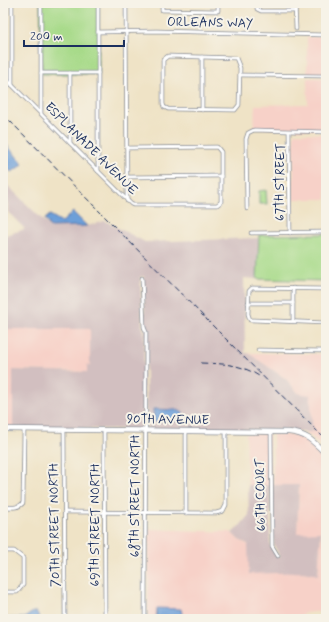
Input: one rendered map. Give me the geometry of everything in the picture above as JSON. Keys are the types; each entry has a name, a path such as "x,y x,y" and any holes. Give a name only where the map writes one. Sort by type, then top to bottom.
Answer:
{"street":[{"path":"12,3 12,85"},
{"path":"41,3 41,114"},
{"path":"98,3 98,172"},
{"path":"126,3 127,201"},
{"path":"162,3 162,10 218,11 218,3"},
{"path":"257,3 257,10 295,11"},
{"path":"296,3 296,29"},
{"name":"ORLEANS WAY","path":"98,32 126,31 326,35"},
{"path":"168,56 202,57 236,58 240,75 238,108 235,110 168,110 163,104 163,60 168,56"},
{"path":"202,57 202,110"},
{"path":"70,72 70,143"},
{"path":"41,73 98,73"},
{"path":"240,75 326,76"},
{"name":"ESPLANADE AVENUE","path":"3,76 133,206 217,205 221,202 222,198 221,176"},
{"path":"247,209 246,139 248,133 254,130 326,132"},
{"name":"67TH STREET","path":"289,132 290,233"},
{"path":"127,148 216,147 221,152 221,176 128,177"},
{"path":"251,233 326,232"},
{"name":"68TH STREET NORTH","path":"142,278 144,327 146,332 145,619"},
{"path":"326,289 252,288 249,291 248,303 248,314 250,320 326,322"},
{"path":"292,322 293,288"},
{"path":"248,303 293,303"},
{"path":"258,350 326,351"},
{"name":"90TH AVENUE","path":"3,430 288,432 304,435 311,439 326,454"},
{"path":"3,508 16,508 21,506 23,503 24,430"},
{"name":"70TH STREET NORTH","path":"64,430 65,619"},
{"name":"69TH STREET NORTH","path":"104,430 105,619"},
{"path":"186,431 186,513"},
{"path":"64,512 220,513 225,508 226,432"},
{"name":"66TH COURT","path":"271,432 272,546 278,556"},
{"path":"3,551 14,551 23,558 23,585 17,592 3,592"}],"shaded area":[{"path":"307,37 326,37 326,74 307,74"},
{"path":"307,78 326,78 326,130 254,128 255,105 308,104"},
{"path":"294,133 326,134 326,199 293,199"},
{"path":"7,185 50,227 87,226 105,221 145,242 258,238 257,279 244,278 245,353 248,353 286,379 298,393 310,395 313,432 288,430 147,429 144,276 140,277 142,327 144,332 143,429 13,428 13,370 87,372 87,366 90,365 90,329 3,329 3,236 25,229 8,212","holes":["157,409 178,410 154,421"]},
{"path":"3,329 90,329 90,365 88,372 13,370 13,428 3,428"},
{"path":"248,353 326,354 326,451 312,437 303,432 312,432 298,393 286,379"},
{"path":"246,434 269,434 270,485 248,485"},
{"path":"273,434 296,435 310,441 326,456 326,611 303,613 300,619 183,619 181,609 157,608 156,619 148,619 149,529 231,532 239,540 303,572 318,574 321,533 297,533 299,486 273,485"},
{"path":"248,485 270,485 270,546 278,558 280,556 274,545 273,485 299,485 297,533 321,532 318,575 303,572 249,574 248,544 239,540 232,533 249,515"}],"green space":[{"path":"40,3 98,3 99,74 42,74"},
{"path":"266,190 267,204 259,204 259,191"},
{"path":"326,234 326,281 257,279 259,235"}],"water":[{"path":"3,143 5,143 23,164 12,172 7,169 3,169"},
{"path":"73,212 87,226 50,227 45,219 50,215 62,222"},
{"path":"153,409 178,410 183,413 184,419 154,422"},
{"path":"157,608 181,609 183,619 156,619"},
{"path":"33,612 36,612 41,619 3,619 24,618"}],"railway":[{"path":"3,114 326,440"},
{"path":"201,363 238,366 259,376"}]}
